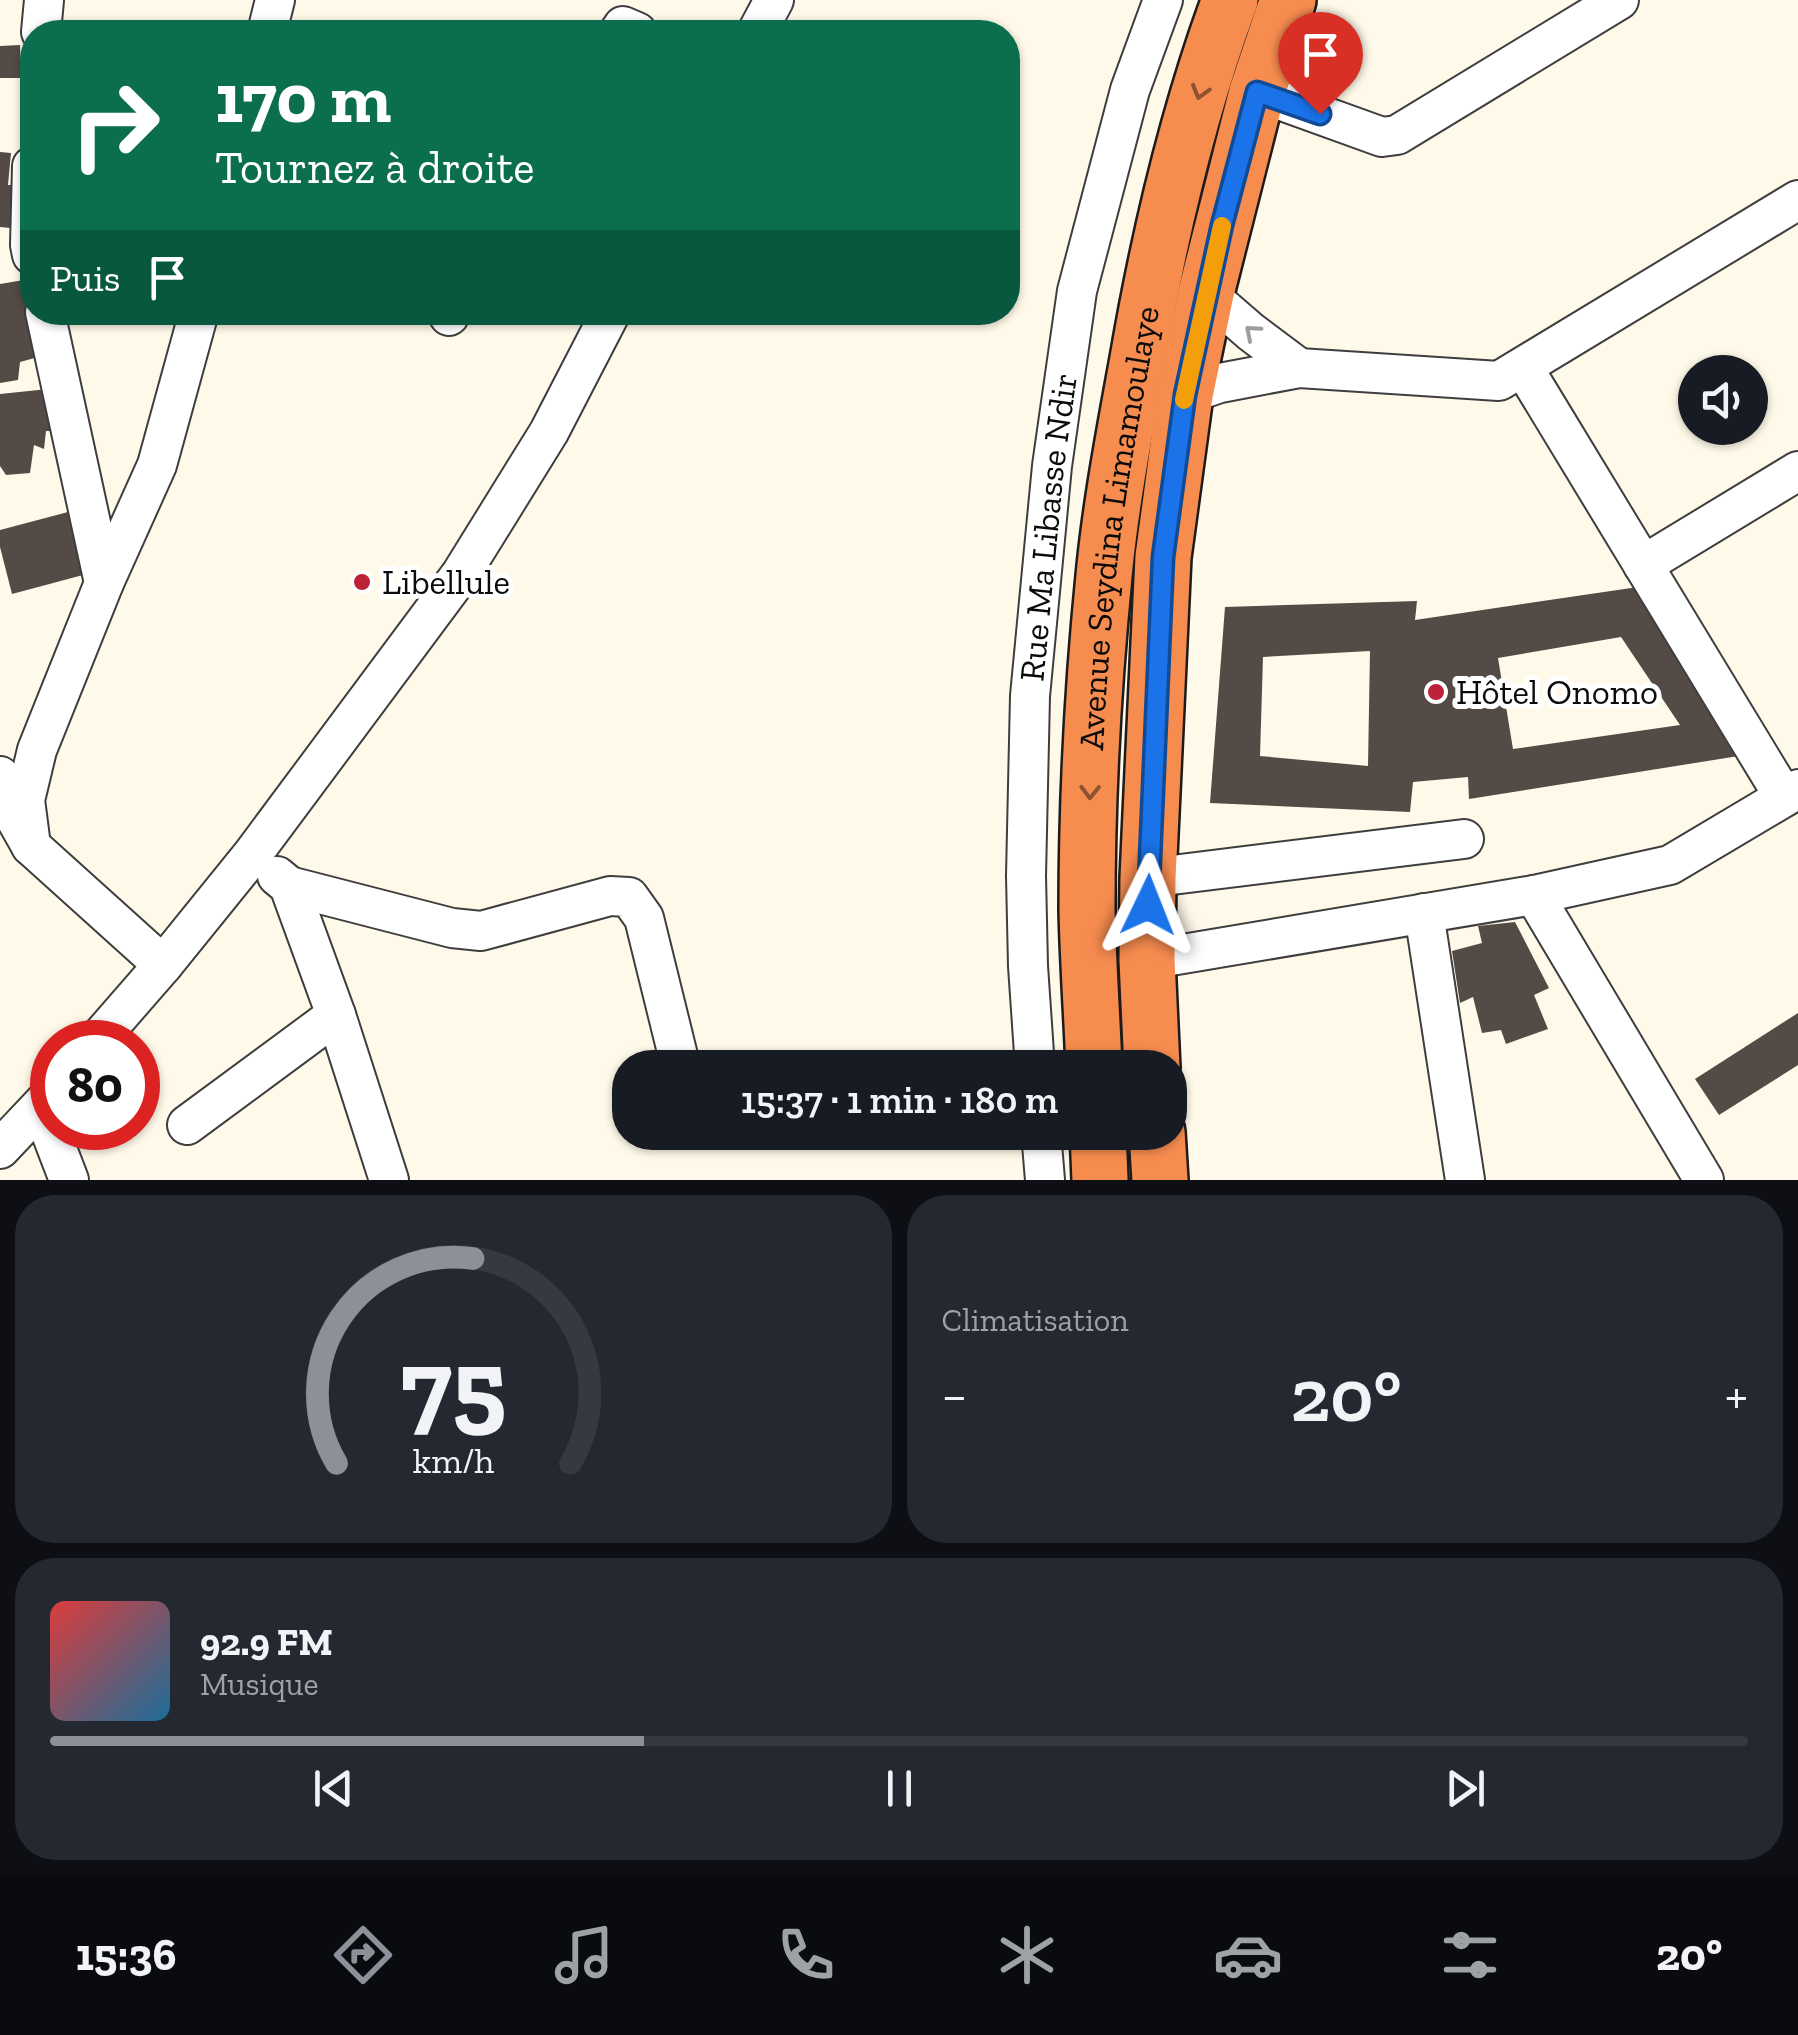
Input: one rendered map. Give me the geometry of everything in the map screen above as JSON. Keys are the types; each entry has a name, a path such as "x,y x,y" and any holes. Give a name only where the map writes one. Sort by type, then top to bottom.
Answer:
{"highway":[{"name":"Avenue Seydina Limamoulaye","path":"1093,1050 1088,890 1092,736 1104,573 1149,296 1177,169 1230,0"},
{"name":"Avenue Seydina Limamoulaye","path":"1151,1050 1148,878 1163,557 1185,395 1206,293 1257,92 1288,0"},
{"path":"1099,1150 1100,1180"},
{"path":"1158,1150 1160,1180"}],"street":[{"name":"Rue Ma Libasse Ndir","path":"1034,1050 1026,876 1030,696 1052,466 1077,290 1130,90 1163,0"},
{"path":"1257,92 1382,137 1397,135 1619,0"},
{"path":"1185,395 1220,383 1299,368 1499,381 1798,200"},
{"path":"1206,293 1299,368"},
{"path":"48,325 104,582"},
{"path":"31,846 25,800 37,750 104,582 157,464 195,325"},
{"path":"115,1020 252,855 461,574 548,432 604,325"},
{"path":"1147,960 1534,895 1670,865 1791,793 1644,566 1523,367"},
{"path":"1644,566 1798,471"},
{"path":"0,776 5,800 31,846 163,965"},
{"path":"1148,878 1464,839"},
{"path":"252,855 289,886 452,928 481,931 610,896 629,897 644,918 677,1050"},
{"path":"289,886 336,1015 388,1180"},
{"path":"1534,895 1704,1180"},
{"path":"1424,913 1465,1180"},
{"path":"187,1125 336,1015"},
{"path":"0,1150 30,1118"},
{"path":"61,1150 70,1180"},
{"path":"1042,1150 1045,1180"}],"building":[{"path":"20,45 20,78 0,78 0,46"},
{"path":"0,152 11,153 8,185 15,185 11,228 0,227"},
{"path":"20,281 20,325 35,325 42,356 20,362 18,380 0,383 0,284"},
{"path":"48,389 55,431 46,431 44,449 34,445 30,473 6,475 0,466 0,394"},
{"path":"68,512 83,575 12,594 0,547 0,530"},
{"name":"Hôtel Onomo","path":"1638,587 1745,755 1469,799 1468,777 1413,782 1410,812 1210,803 1225,607 1417,601 1415,620","holes":["1621,637 1680,725 1513,749 1498,658","1370,651 1368,766 1260,756 1263,657"]},
{"path":"1515,922 1549,988 1534,995 1548,1029 1506,1044 1501,1030 1482,1033 1473,997 1460,1003 1452,951 1482,943 1478,926"},
{"path":"1798,1013 1798,1065 1719,1115 1695,1079"}],"slow traffic":[{"path":"1184,400 1222,226"}],"place":[{"name":"Libellule","path":"362,582"},
{"name":"Hôtel Onomo","path":"1436,692"}],"route":[{"path":"1148,905 1163,557 1185,395 1206,293 1257,92 1320,114"}]}
